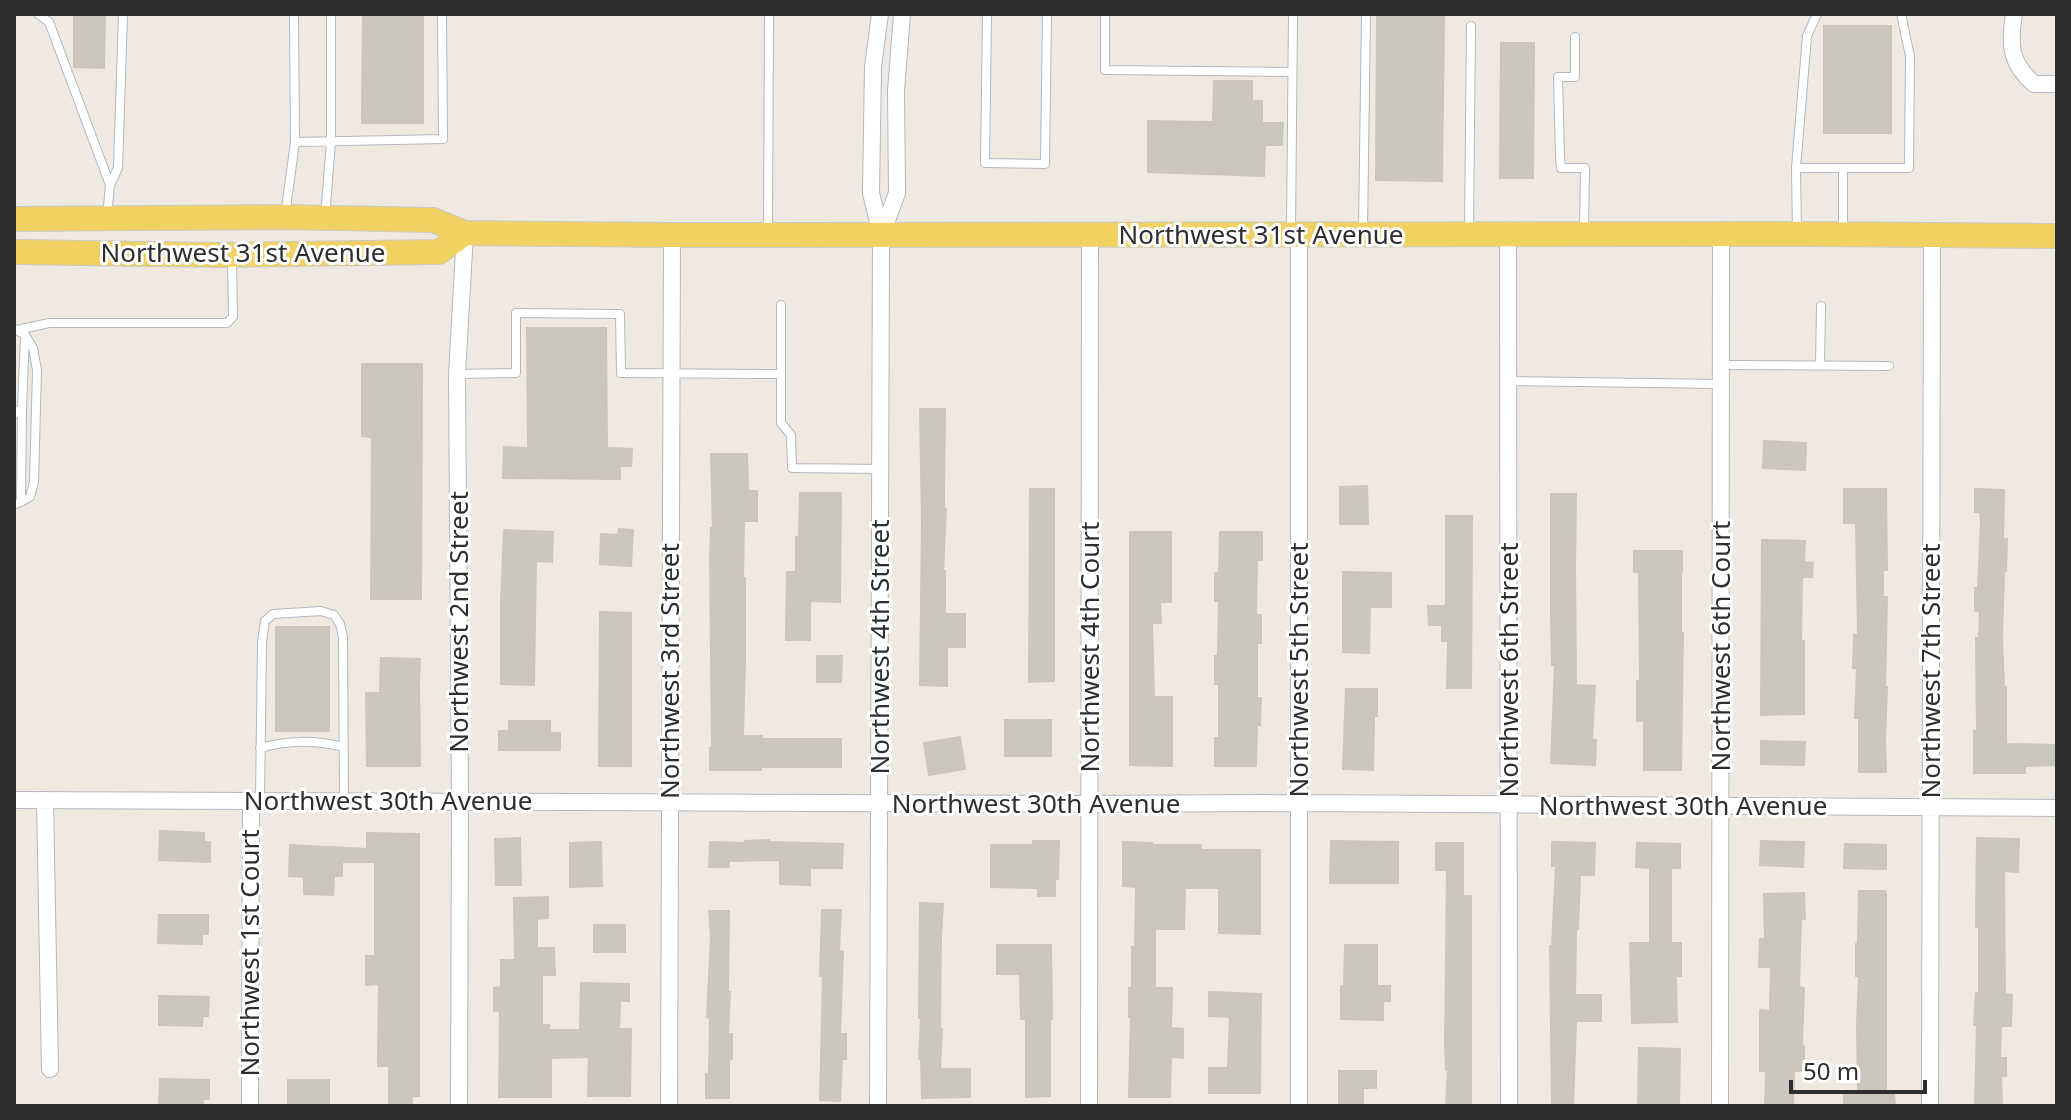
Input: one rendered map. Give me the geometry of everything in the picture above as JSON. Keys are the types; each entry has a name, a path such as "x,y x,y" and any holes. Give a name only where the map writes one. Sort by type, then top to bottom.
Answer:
{"main road":[{"name":"Northwest 31st Avenue","path":"14,219 325,217 433,220 465,233 672,235 2057,236"},
{"name":"Northwest 31st Avenue","path":"14,252 439,252 465,233"}],"street":[{"path":"880,14 873,67 871,193 881,235"},
{"path":"881,235 897,193 896,91 902,14"},
{"path":"2014,14 2012,54 2021,72 2034,84 2057,84"},
{"name":"Northwest 2nd Street","path":"459,1106 457,374 465,233"},
{"name":"Northwest 6th Street","path":"1508,234 1509,1106"},
{"name":"Northwest 6th Court","path":"1720,1106 1721,234"},
{"name":"Northwest 3rd Street","path":"669,1106 672,235"},
{"name":"Northwest 4th Street","path":"878,1106 881,235"},
{"name":"Northwest 4th Court","path":"1089,1106 1090,235"},
{"name":"Northwest 5th Street","path":"1295,235 1299,1106"},
{"name":"Northwest 7th Street","path":"1930,1106 1932,235"},
{"name":"Northwest 30th Avenue","path":"14,800 2057,808"},
{"path":"45,800 50,1069"},
{"name":"Northwest 1st Court","path":"250,1106 255,800"}],"lane":[{"path":"38,14 49,22 110,185"},
{"path":"106,218 110,185 118,168 123,14"},
{"path":"284,217 295,142 294,14"},
{"path":"325,217 331,142 331,14"},
{"path":"295,142 443,139 442,14"},
{"path":"768,235 769,14"},
{"path":"987,14 985,163 1030,164 1045,164 1047,14"},
{"path":"1105,14 1105,70 1292,72"},
{"path":"1293,14 1295,235"},
{"path":"1363,235 1366,14"},
{"path":"1797,234 1796,168 1807,36 1817,14"},
{"path":"1796,168 1909,168 1910,56 1901,14"},
{"path":"1469,235 1471,26"},
{"path":"1575,37 1575,77 1558,77 1560,156 1561,168 1585,168 1584,235"},
{"path":"1843,168 1843,235"},
{"path":"19,331 49,323 227,323 233,317 232,254"},
{"path":"781,305 781,423 791,435 792,468 880,469"},
{"path":"1820,365 1821,306"},
{"path":"457,374 516,373 516,313 620,314 621,373 781,374"},
{"path":"18,504 19,331"},
{"path":"18,504 30,497 34,482 37,370 33,348 19,331"},
{"path":"1720,365 1889,366"},
{"path":"1508,381 1721,384"},
{"path":"255,800 265,621 273,614 321,611 334,615 343,637 344,800"},
{"path":"260,748 295,741 323,742 343,747"}],"building":[{"path":"74,14 105,14 104,68 74,67"},
{"path":"363,14 423,14 423,123 362,123"},
{"path":"1377,14 1444,14 1442,181 1376,180"},
{"path":"1824,26 1891,26 1891,133 1824,133"},
{"path":"1501,43 1534,43 1533,178 1500,178"},
{"path":"1214,81 1252,81 1252,101 1262,101 1262,123 1283,123 1282,145 1265,145 1264,176 1148,172 1148,121 1213,122"},
{"path":"527,328 606,328 607,448 632,449 631,466 620,466 620,479 503,478 504,447 528,448"},
{"path":"362,364 422,364 421,599 371,599 372,437 362,436"},
{"path":"920,409 945,409 945,614 965,614 965,647 947,647 947,686 920,685"},
{"path":"1764,441 1806,443 1805,470 1763,468"},
{"path":"711,454 747,454 748,491 757,491 757,521 744,521 743,736 762,736 762,739 841,739 841,767 710,770"},
{"path":"1367,486 1368,524 1340,524 1340,487"},
{"path":"1030,489 1054,489 1054,681 1029,682"},
{"path":"1844,489 1886,489 1887,570 1883,570 1883,597 1887,597 1886,772 1859,772 1859,718 1855,718 1857,668 1853,668 1854,635 1858,635 1856,523 1844,523"},
{"path":"1975,489 2004,490 2003,539 2007,539 2002,638 2006,744 2057,745 2057,765 2025,766 2025,773 1974,773 1976,638 1979,638 1980,611 1975,611 1975,588 1978,588 1981,522 1980,512 1975,512"},
{"path":"800,493 841,493 840,602 810,601 810,640 786,640 787,572 796,572"},
{"path":"1551,494 1576,494 1576,685 1595,686 1592,740 1596,740 1595,765 1551,763 1555,665 1552,665"},
{"path":"1446,516 1472,516 1471,688 1447,688 1448,641 1442,641 1442,625 1429,625 1428,606 1446,606"},
{"path":"619,529 633,530 631,566 600,564 601,534 618,535"},
{"path":"504,530 553,532 552,562 536,561 534,685 501,684"},
{"path":"1130,532 1171,532 1171,602 1160,602 1161,623 1152,623 1154,697 1172,697 1172,766 1130,765"},
{"path":"1220,532 1262,532 1262,560 1257,560 1256,615 1261,615 1261,643 1257,643 1257,698 1261,698 1256,766 1215,766 1215,738 1219,738 1219,684 1215,684 1215,656 1218,656 1219,601 1215,601 1215,573 1219,573"},
{"path":"1762,540 1805,541 1804,562 1813,563 1812,577 1802,577 1804,714 1761,715"},
{"path":"1634,551 1682,551 1681,770 1644,770 1644,721 1637,721 1637,681 1640,681 1639,572 1634,572"},
{"path":"1343,572 1391,573 1391,607 1370,607 1369,653 1343,652"},
{"path":"600,612 631,613 631,766 599,766"},
{"path":"276,627 329,627 329,731 276,731"},
{"path":"817,656 842,656 841,682 817,682"},
{"path":"381,658 420,659 420,766 367,766 366,693 380,693"},
{"path":"1346,689 1377,689 1373,770 1343,769"},
{"path":"1005,720 1051,720 1051,756 1005,756"},
{"path":"509,721 550,721 550,733 560,733 560,750 499,750 499,731 509,731"},
{"path":"960,737 965,769 929,775 924,743"},
{"path":"1761,741 1805,742 1804,765 1761,764"},
{"path":"160,831 204,833 204,842 210,842 210,862 159,860"},
{"path":"367,833 419,834 419,1096 412,1096 412,1106 389,1106 389,1066 378,1066 379,984 366,985 366,956 375,956 375,862 342,862 342,876 334,876 333,895 304,894 304,877 289,876 290,845 367,849"},
{"path":"520,838 521,885 496,885 495,839"},
{"path":"1977,838 2019,839 2018,872 2004,871 2005,994 2012,995 2011,1026 2001,1026 2000,1058 2006,1058 2006,1076 2001,1076 2002,1106 1975,1106 1977,1025 1974,1025 1976,993 1979,993"},
{"path":"769,840 843,844 842,868 810,868 810,885 780,884 780,860 729,861 729,867 709,867 710,842"},
{"path":"1033,841 1059,841 1055,896 1038,896 1038,888 991,887 991,845 1033,845"},
{"path":"1331,841 1398,842 1398,883 1330,883"},
{"path":"1761,841 1804,842 1803,867 1760,865"},
{"path":"601,842 602,886 570,887 570,843"},
{"path":"1123,842 1201,845 1201,850 1260,850 1260,934 1219,933 1219,888 1185,888 1184,929 1155,929 1155,988 1172,988 1171,1028 1183,1029 1183,1058 1171,1057 1170,1097 1129,1097 1129,988 1132,988 1132,947 1135,947 1136,887 1123,886"},
{"path":"1552,842 1595,843 1594,875 1580,875 1575,995 1601,995 1601,1021 1576,1021 1573,1106 1552,1106 1550,946 1556,866 1552,866"},
{"path":"1436,843 1463,843 1463,896 1471,896 1471,1106 1446,1106 1447,870 1436,870"},
{"path":"1637,843 1680,844 1680,868 1671,868 1671,943 1681,943 1681,976 1676,976 1677,1022 1632,1023 1630,943 1650,943 1650,868 1636,867"},
{"path":"1845,844 1886,845 1886,869 1844,868"},
{"path":"1859,891 1885,891 1886,894 1886,1092 1894,1092 1895,1106 1844,1106 1844,1092 1858,1092 1859,976 1856,976 1856,944"},
{"path":"1804,893 1799,987 1804,988 1804,1071 1794,1071 1793,1106 1765,1106 1766,1071 1760,1071 1760,1010 1770,1011 1771,967 1759,967 1760,939 1765,939 1764,894"},
{"path":"548,897 548,918 537,919 537,948 554,948 555,975 542,975 542,1025 549,1025 549,1030 580,1030 581,983 629,984 629,1001 620,1001 619,1029 631,1029 630,1096 588,1096 589,1057 551,1058 551,1097 499,1097 500,1011 494,1011 494,988 501,987 501,960 515,960 514,898"},
{"path":"920,903 943,904 940,1069 970,1069 970,1097 922,1098 919,1059"},
{"path":"822,910 841,910 840,1034 846,1034 846,1059 842,1059 840,1101 820,1100"},
{"path":"709,911 729,911 728,1034 732,1034 732,1059 729,1059 729,1098 706,1098 710,1018 707,1017 711,937"},
{"path":"159,915 208,915 208,934 202,934 202,944 158,943"},
{"path":"594,925 625,925 625,952 594,952"},
{"path":"997,945 1051,945 1050,1096 1026,1097 1026,1019 1021,1019 1020,974 997,974"},
{"path":"1345,945 1377,945 1377,986 1390,986 1390,1001 1383,1001 1383,1020 1341,1019"},
{"path":"1209,992 1261,994 1260,1093 1209,1093 1209,1068 1228,1068 1230,1017 1209,1016"},
{"path":"159,996 209,997 208,1016 203,1016 202,1026 159,1025"},
{"path":"1639,1048 1680,1049 1679,1106 1638,1106"},
{"path":"1339,1071 1376,1071 1376,1088 1363,1088 1363,1103 1339,1103"},
{"path":"160,1079 209,1080 209,1099 203,1099 203,1106 159,1106"},
{"path":"288,1080 329,1080 329,1106 288,1106"}]}
